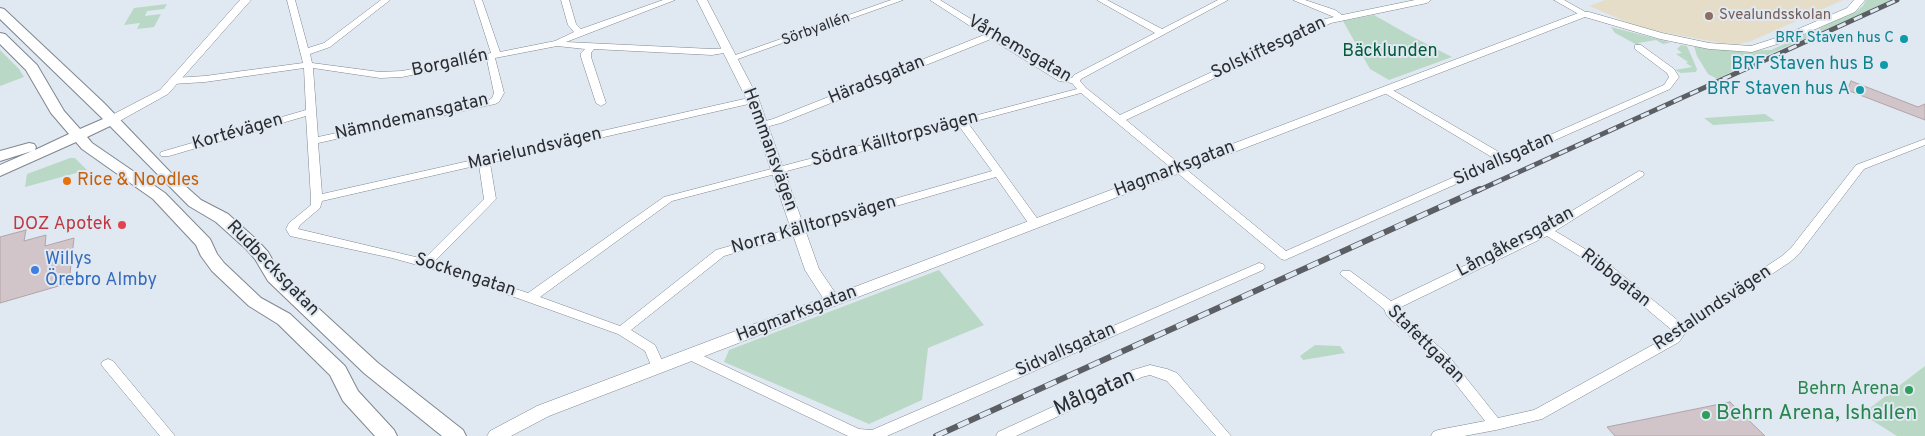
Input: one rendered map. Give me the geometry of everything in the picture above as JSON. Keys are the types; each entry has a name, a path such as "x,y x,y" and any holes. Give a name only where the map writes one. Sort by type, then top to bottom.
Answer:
{"main road":[{"name":"Rudbecksgatan","path":"0,12 110,117 153,163 195,203 222,218 252,245 262,256 274,277 371,368 456,436"},
{"name":"Rudbecksgatan","path":"0,37 32,68 58,113 94,152 158,196 204,243 209,256 218,268 255,302 284,319 319,351 338,372 354,401 387,436"},
{"path":"1,167 21,160 110,117"},
{"path":"1,167 24,149 76,133"}],"street":[{"path":"110,117 164,92 246,0"},
{"path":"291,0 308,65 317,200"},
{"path":"305,52 327,45 386,0"},
{"path":"478,0 493,55"},
{"path":"565,0 572,25 579,33"},
{"path":"558,42 671,0"},
{"name":"Hemmansvägen","path":"702,0 753,100 812,270 833,301"},
{"name":"Sörbyallén","path":"729,54 899,0"},
{"name":"Vårhemsgatan","path":"934,0 1062,79 1075,82 1118,120 1285,256"},
{"path":"1101,0 1162,32"},
{"path":"1075,82 1077,77 1224,0"},
{"path":"1297,0 1332,12 1340,18"},
{"name":"Solskiftesgatan","path":"1118,120 1328,21 1427,0"},
{"path":"1558,0 1585,14 1660,36 1709,46 1752,49 1786,38 1835,17 1854,7 1860,0"},
{"name":"Hagmarksgatan","path":"496,436 535,414 1585,14"},
{"name":"Häradsgatan","path":"762,125 777,121 992,36"},
{"name":"Borgallén","path":"173,81 206,79 308,65 392,75 558,42 564,45 729,54"},
{"path":"591,46 586,53 586,57 601,103"},
{"name":"Sidvallsgatan","path":"1285,256 1667,88 1674,77 1672,71 1638,47"},
{"name":"Nämndemansgatan","path":"313,141 492,102 496,100 499,93 493,55"},
{"name":"Södra Källtorpsvägen","path":"530,298 668,199 1083,90"},
{"path":"1386,90 1504,160"},
{"name":"Marielundsvägen","path":"317,200 753,100"},
{"name":"Kortévägen","path":"165,154 311,112"},
{"path":"962,122 1036,224"},
{"name":"Restalundsvägen","path":"1438,436 1537,416 1674,340 1681,330 1795,251 1858,169 1872,161 1925,142"},
{"path":"426,263 486,204 490,193 484,161"},
{"name":"Norra Källtorpsvägen","path":"622,331 720,253 998,173"},
{"name":"Långåkersgatan","path":"1390,307 1547,231 1639,174"},
{"name":"Sockengatan","path":"317,200 316,206 295,223 292,229 294,233 454,270 622,331 650,348 658,368"},
{"name":"Ribbgatan","path":"1547,231 1601,264 1681,330"},
{"name":"Sidvallsgatan","path":"873,436 1259,267"},
{"name":"Stafettgatan","path":"1346,274 1390,307 1391,313 1442,357 1496,425"},
{"path":"690,355 857,434 873,436"},
{"path":"108,364 168,436"},
{"name":"Målgatan","path":"1003,436 1138,373 1150,370 1162,372 1172,377 1224,436"}],"shaded area":[{"name":"Svealundsskolan","path":"1605,0 1843,0 1749,42 1738,44 1721,43 1656,31 1634,25 1589,6"}],"green space":[{"path":"1866,0 1893,0 1717,79 1708,74 1697,56 1694,46 1741,51 1771,50 1857,11"},
{"path":"167,4 164,9 147,11 145,16 161,14 154,27 137,29 140,23 124,25 134,8"},
{"name":"Bäcklunden","path":"1374,15 1452,57 1389,80 1370,69 1343,21"},
{"path":"1611,27 1669,43 1663,44 1656,40 1638,43 1639,46 1615,33"},
{"path":"1681,45 1687,46 1697,69 1696,72 1681,73 1675,70 1692,67 1676,54 1682,53 1677,49"},
{"path":"0,50 19,69 24,77 0,86"},
{"path":"1765,114 1775,121 1713,125 1704,118"},
{"path":"70,158 75,158 87,170 25,187 27,174"},
{"path":"939,270 984,325 928,348 922,400 869,424 724,362 729,350"},
{"path":"1315,345 1340,346 1345,353 1303,360 1300,356"},
{"name":"Behrn Arena","path":"1925,366 1925,436 1897,436 1862,414"}],"building":[{"name":"BRF Staven hus A","path":"1851,81 1918,107 1925,104 1925,120 1847,90"},
{"name":"Willys Örebro Almby","path":"26,230 24,241 46,235 45,246 74,238 69,283 0,303 0,237"},
{"name":"Behrn Arena, Ishallen","path":"1730,402 1765,436 1615,436 1607,427"}],"railway":[{"path":"1477,191 1897,0"},
{"path":"936,436 1480,189"}],"place":[{"name":"Svealundsskolan","path":"1709,16"},
{"name":"BRF Staven hus C","path":"1904,39"},
{"name":"BRF Staven hus B","path":"1884,65"},
{"name":"BRF Staven hus A","path":"1860,90"},
{"name":"Rice & Noodles","path":"67,181"},
{"name":"DOZ Apotek","path":"122,225"},
{"name":"Willys Örebro Almby","path":"35,270"},
{"name":"Behrn Arena","path":"1909,390"},
{"name":"Behrn Arena, Ishallen","path":"1706,415"}]}
